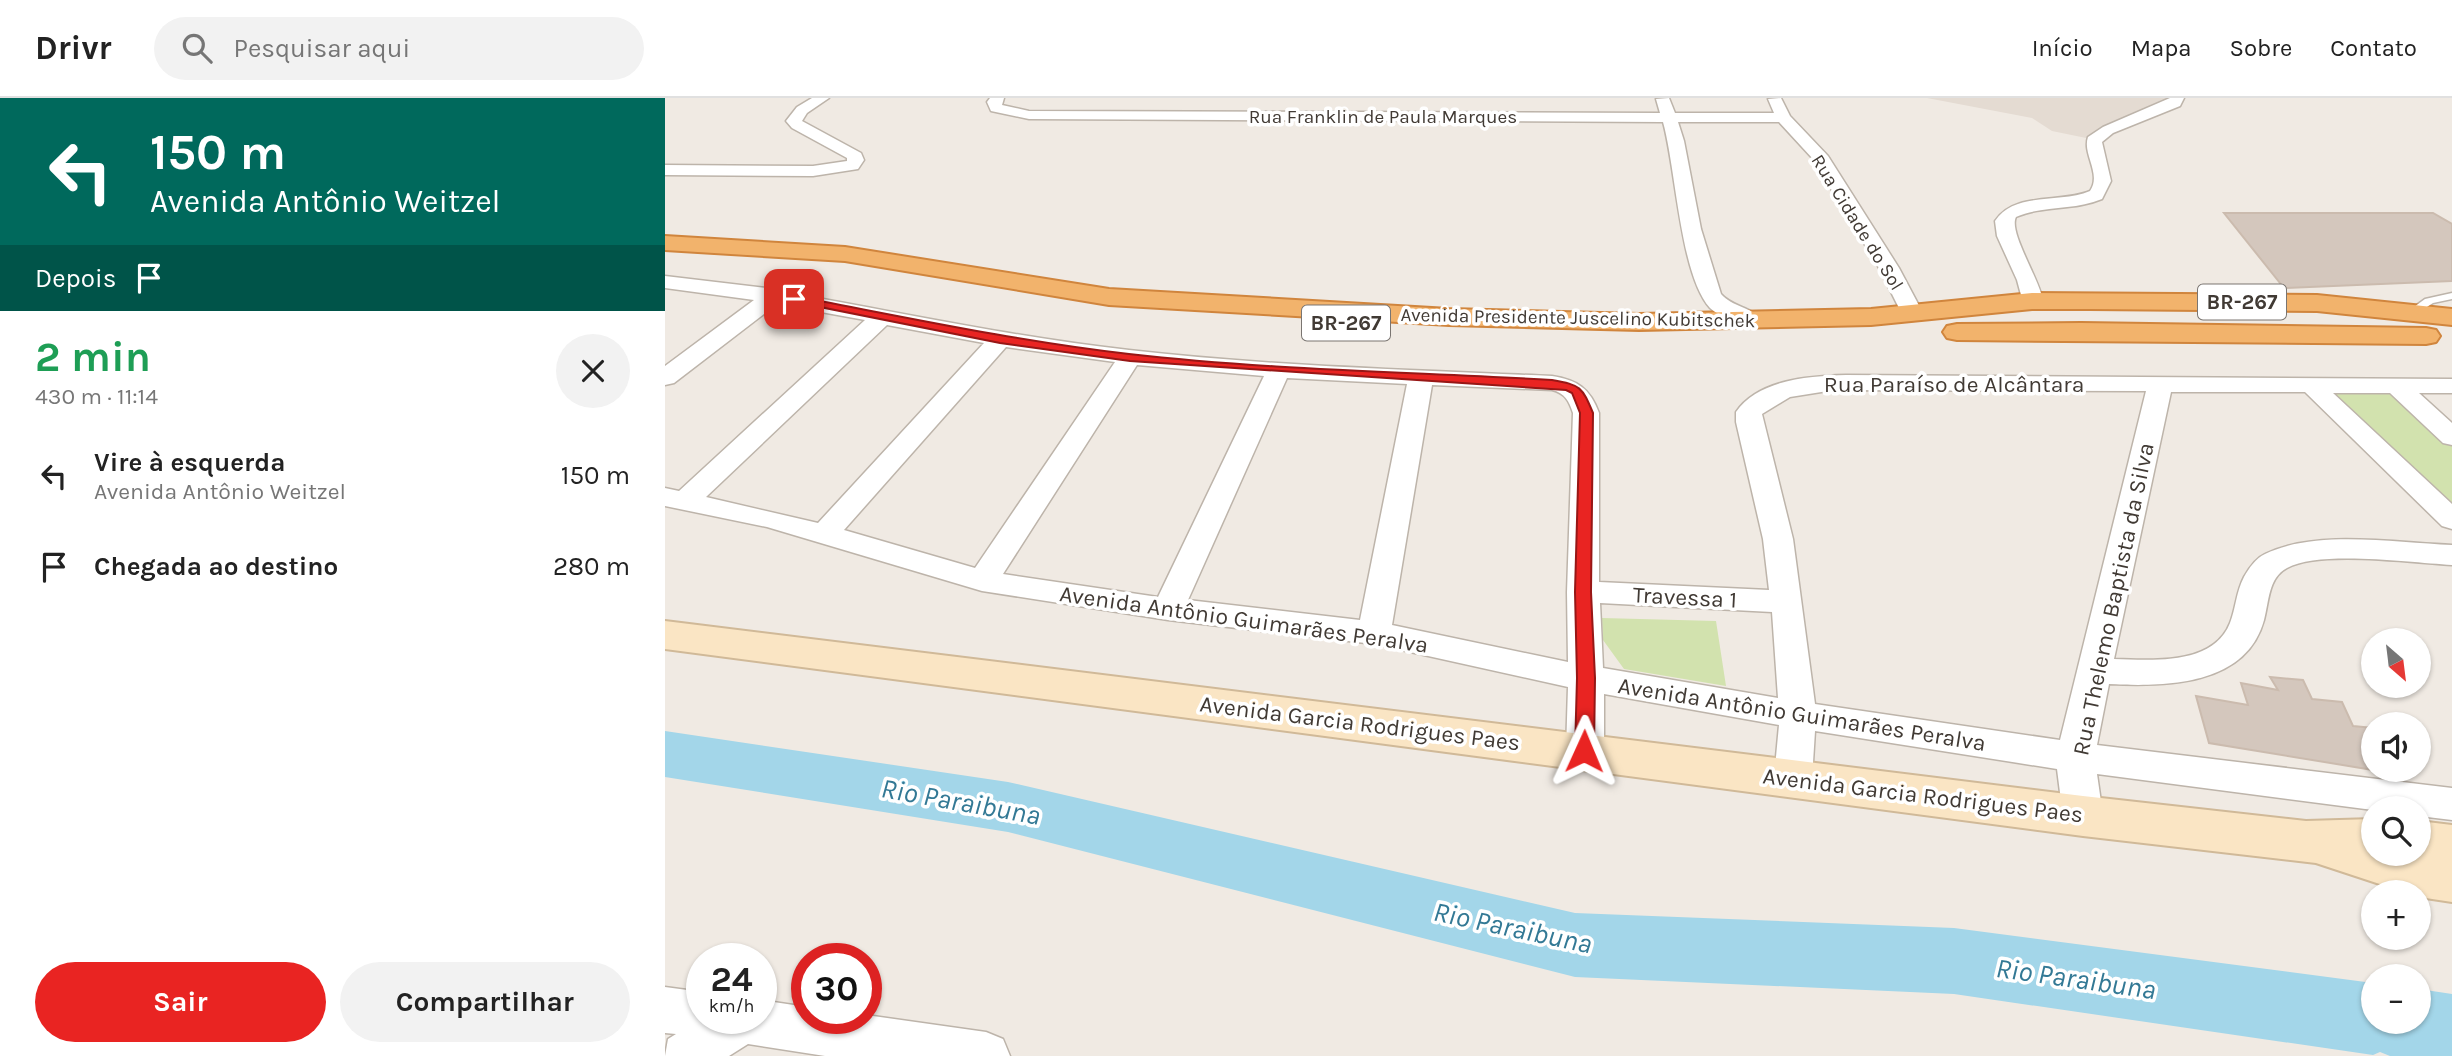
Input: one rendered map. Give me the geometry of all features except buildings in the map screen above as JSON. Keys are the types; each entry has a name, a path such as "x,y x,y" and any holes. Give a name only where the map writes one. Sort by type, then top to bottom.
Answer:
{"highway":[{"name":"Avenida Presidente Juscelino Kubitschek","path":"665,243 845,254 1091,295 1202,304 1503,319 1639,322 1913,315 2032,301 2266,302 2356,306 2452,317"},
{"name":"Avenida Presidente Juscelino Kubitschek","path":"665,250 809,261 1085,304 1248,317 1519,330 1709,333 2081,331 2452,336"},
{"path":"2032,301 2054,319 2081,331"},
{"path":"2356,306 2377,320 2383,335"},
{"path":"1913,315 1959,324 2031,331"}],"main road":[{"name":"Avenida Garcia Rodrigues Paes","path":"665,635 2083,816 2306,842 2361,840"},
{"name":"Avenida Garcia Rodrigues Paes","path":"2306,842 2426,877 2452,880"},
{"path":"2431,843 2452,846"}],"street":[{"path":"665,170 813,171 852,165 856,160 855,156 794,121 802,110 822,98"},
{"name":"Rua Franklin de Paula Marques","path":"997,98 994,102 996,108 1029,116 1666,107 1783,118"},
{"name":"Rua Cidade do Sol","path":"1775,98 1783,118 1820,156 1889,268 1913,315"},
{"path":"2032,301 2027,274 2005,230 2004,222 2007,216 2022,209 2073,202 2097,194 2102,187 2102,174 2094,139 2108,130 2175,103 2177,98"},
{"path":"1666,107 1691,229 1711,295 1720,306 1751,320"},
{"path":"665,282 775,295 1000,339 1130,358 1279,369 1552,383 1570,387 1577,391 1587,413 1583,592 1586,678 1584,751"},
{"path":"665,378 775,295"},
{"path":"675,498 883,316"},
{"path":"825,533 1000,339"},
{"path":"982,581 1130,358"},
{"path":"1168,609 1279,369"},
{"path":"1374,633 1421,377"},
{"name":"Rua Paraíso de Alcântara","path":"1793,778 1798,715 1778,538 1749,422 1749,412 1758,402 1778,393 1822,383 2452,386"},
{"name":"Rua Thelemo Baptista da Silva","path":"2083,816 2075,757 2160,384"},
{"path":"2311,385 2452,520"},
{"path":"2398,387 2452,437"},
{"name":"Avenida Antônio Guimarães Peralva","path":"675,498 825,533 982,581 1168,609 1374,633 1586,678 1798,715 2075,757 2452,804"},
{"path":"2095,671 2172,671 2220,657 2237,641 2246,626 2253,593 2260,577 2275,561 2302,554 2333,551 2452,555"},
{"name":"Travessa 1","path":"1583,592 1787,602"},
{"path":"665,1010 686,1013"},
{"path":"777,1026 986,1056"},
{"path":"685,1056 707,1034"}],"lane":[{"path":"2411,312 2429,301 2452,296"}],"shaded area":[{"path":"1927,98 2178,98 2091,139 2052,131 2032,118"}],"green space":[{"path":"2319,385 2392,385 2452,440 2452,514"},
{"path":"1602,618 1716,621 1726,686 1624,669 1603,640"}],"waterway":[{"name":"Rio Paraibuna","path":"665,754 1008,807 1575,945 1954,961 2361,1017"},
{"name":"Rio Paraibuna","path":"2431,1027 2452,1030"}],"route":[{"path":"794,299 1000,339 1130,358 1279,369 1552,383 1577,391 1587,413 1583,592 1586,678 1584,751"}]}
